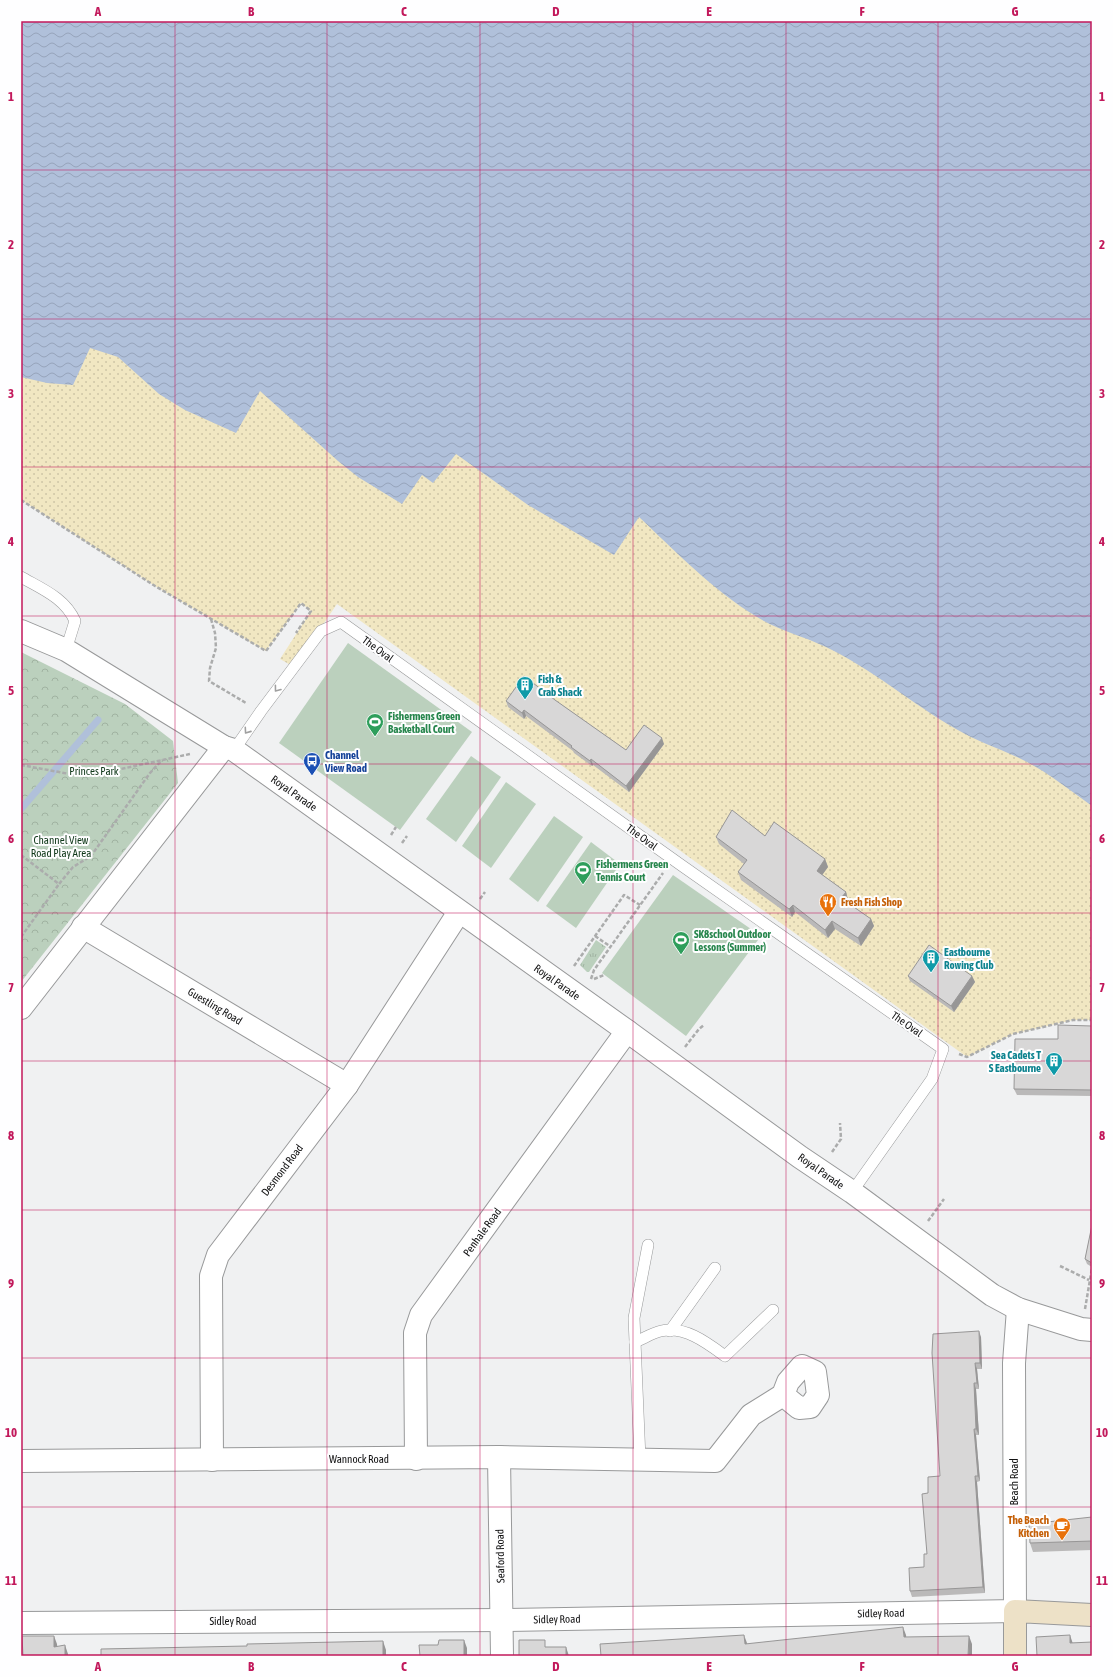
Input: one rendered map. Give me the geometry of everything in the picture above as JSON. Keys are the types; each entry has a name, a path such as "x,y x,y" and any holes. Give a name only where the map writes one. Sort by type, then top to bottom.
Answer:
{"main road":[{"name":"Sidley Road","path":"1015,1611 1092,1615"},
{"name":"Beach Road","path":"1015,1611 1015,1656"}],"street":[{"name":"Royal Parade","path":"21,631 66,650 229,748 627,1031 800,1157 852,1192 992,1295 1018,1309 1092,1330"},
{"path":"21,1008 83,927 229,748"},
{"name":"Desmond Road","path":"212,1460 210,1276 218,1255 346,1085 459,912"},
{"name":"Guestling Road","path":"83,927 346,1085"},
{"name":"Penhale Road","path":"416,1459 415,1333 421,1316 627,1031"},
{"name":"Beach Road","path":"1015,1611 1014,1363 1018,1309"},
{"name":"Wannock Road","path":"21,1461 416,1459 499,1457 715,1461 750,1415 783,1395"},
{"name":"Seaford Road","path":"499,1457 502,1656"},
{"name":"Sidley Road","path":"21,1623 501,1620 1015,1611"}],"lane":[{"path":"21,577 53,595 70,611 75,621 66,650"},
{"name":"The Oval","path":"229,748 261,711 321,632 341,622 943,1050"},
{"path":"852,1192 932,1079 943,1050"},
{"path":"640,1459 634,1318 648,1245"},
{"path":"670,1331 715,1268"},
{"path":"635,1342 660,1332 680,1330 707,1343 725,1356 773,1310"}],"path":[{"path":"21,500 155,586 266,651 301,603 311,611 296,635"},
{"path":"211,618 215,633 216,648 210,668 209,681 261,711"},
{"path":"21,765 30,765 75,775 98,774 162,760 229,748"},
{"path":"21,937 72,867 91,856 150,773 162,760"},
{"path":"390,835 396,827"},
{"path":"402,844 408,836"},
{"path":"21,855 59,884"},
{"path":"604,975 591,980 594,970 666,868 676,870 681,865"},
{"path":"480,900 485,892"},
{"path":"573,967 624,895 640,905"},
{"path":"595,936 611,947"},
{"path":"943,1050 966,1057 1013,1034 1073,1020 1092,1020"},
{"path":"685,1047 704,1025"},
{"path":"831,1152 841,1139 840,1123"},
{"path":"928,1221 944,1199"},
{"path":"1060,1266 1089,1280"},
{"path":"1085,1310 1092,1268"}],"green space":[{"name":"Fishermens Green Basketball Court","path":"348,643 472,732 400,830 279,743"},
{"name":"Princes Park","path":"21,652 125,704 173,741 178,783 21,982"},
{"path":"471,756 501,777 456,842 426,819"},
{"path":"506,782 536,804 491,868 462,846"},
{"name":"Fishermens Green Tennis Court","path":"554,816 583,837 538,902 509,879"},
{"name":"Fishermens Green Tennis Court","path":"591,842 620,864 576,928 546,906"},
{"name":"SK8school Outdoor Lessons (Summer)","path":"673,875 761,936 686,1036 602,973"},
{"path":"596,940 606,947 589,972 587,972 580,965"}],"sand":[{"path":"21,145 1092,613 1092,1020 1073,1020 1013,1034 967,1057 337,604 294,667 280,659 311,611 301,603 266,651 155,586 21,500"}],"water":[{"path":"21,21 1092,21 1092,806 1036,767 973,738 939,719 859,665 826,647 773,626 757,617 710,583 639,517 614,555 528,505 456,454 433,483 422,475 402,504 358,477 260,391 236,433 185,410 159,394 118,357 90,348 73,385 47,383 21,377"}],"building":[{"path":"524,676 555,700 626,750 644,725 662,738 626,786 591,759 590,761 571,747 572,746 524,710 522,713 506,701"},
{"path":"732,810 765,836 774,822 825,859 817,871 846,892 841,898 871,919 858,938 832,921 825,930 793,905 789,909 738,872 747,860 716,837"},
{"path":"929,945 972,976 951,1006 908,976"},
{"name":"Sea Cadets T S Eastbourne","path":"1058,1025 1092,1026 1092,1090 1014,1089 1015,1039 1058,1039"},
{"path":"1092,1225 1092,1263 1085,1259"},
{"path":"979,1331 980,1363 975,1363 977,1383 974,1383 976,1429 974,1429 978,1476 975,1476 983,1587 910,1591 909,1568 924,1567 924,1554 927,1554 922,1494 928,1493 928,1477 940,1476 932,1353 933,1334"},
{"path":"1092,1517 1092,1541 1030,1543 1029,1524"},
{"path":"903,1627 904,1637 969,1636 968,1656 601,1656 600,1644 744,1635 745,1644"},
{"path":"1070,1635 1070,1643 1092,1642 1092,1656 1037,1656 1036,1637"},
{"path":"22,1636 54,1636 54,1647 65,1645 65,1656 23,1656"},
{"path":"439,1640 464,1640 464,1656 420,1656 419,1645 438,1645"},
{"path":"519,1640 545,1640 545,1647 566,1647 566,1656 519,1656"},
{"path":"383,1641 383,1656 101,1656 101,1649"}],"waterway":[{"path":"21,809 98,720"}],"place":[{"name":"Fish & Crab Shack","path":"525,700"},
{"name":"Fishermens Green Basketball Court","path":"375,737"},
{"name":"Channel View Road","path":"312,776"},
{"name":"Fishermens Green Tennis Court","path":"583,885"},
{"name":"Fresh Fish Shop","path":"828,917"},
{"name":"SK8school Outdoor Lessons (Summer)","path":"681,955"},
{"name":"Eastbourne Rowing Club","path":"931,973"},
{"name":"Sea Cadets T S Eastbourne","path":"1054,1076"},
{"name":"The Beach Kitchen","path":"1062,1541"}],"park label":[{"name":"Channel View Road Play Area","path":"61,846"}]}
